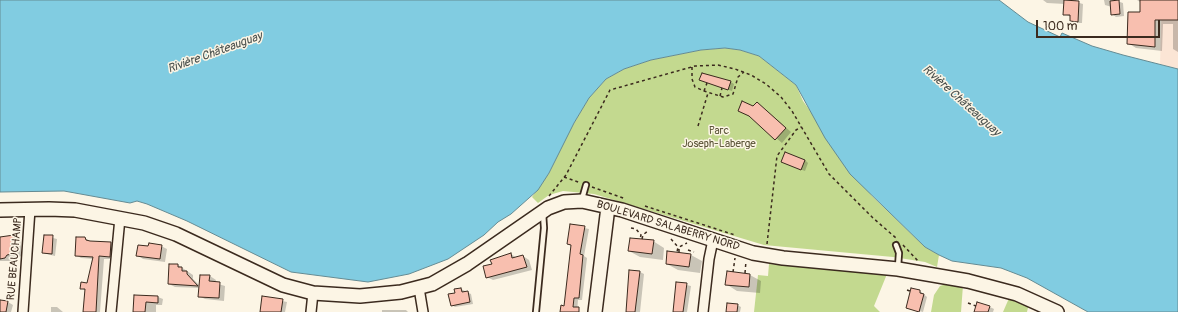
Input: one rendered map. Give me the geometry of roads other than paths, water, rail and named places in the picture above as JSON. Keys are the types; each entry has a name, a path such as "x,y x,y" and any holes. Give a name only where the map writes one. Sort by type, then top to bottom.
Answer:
{"street":[{"name":"BOULEVARD SALABERRY NORD","path":"0,210 74,210 120,218 169,231 283,286 313,293 370,296 418,288 438,282 542,212 558,204 582,201 610,201 713,240 737,242 783,258 898,269 1000,288 1030,299 1057,312"},
{"path":"596,312 610,201"},
{"name":"RUE BEAUCHAMP","path":"23,312 30,209"},
{"path":"110,312 120,218"},
{"path":"703,312 709,259 713,240"},
{"path":"418,288 423,312"},
{"path":"311,312 313,293"}],"lane":[{"path":"582,201 586,185"},
{"path":"536,312 544,228 542,212"},
{"path":"896,245 899,256 898,269"}],"water":[{"name":"Rivière Châteauguay","path":"0,0 999,0 1028,22 1060,37 1062,33 1092,46 1178,69 1178,312 1088,312 1027,278 1001,268 952,261 925,247 850,174 825,138 796,85 759,56 740,50 725,48 701,50 651,60 624,69 606,79 589,98 574,123 549,173 538,190 484,235 448,259 409,274 368,282 291,272 187,221 137,201 130,203 64,191 0,192"}],"park label":[{"name":"Parc Joseph-Laberge","path":"719,137"}]}
